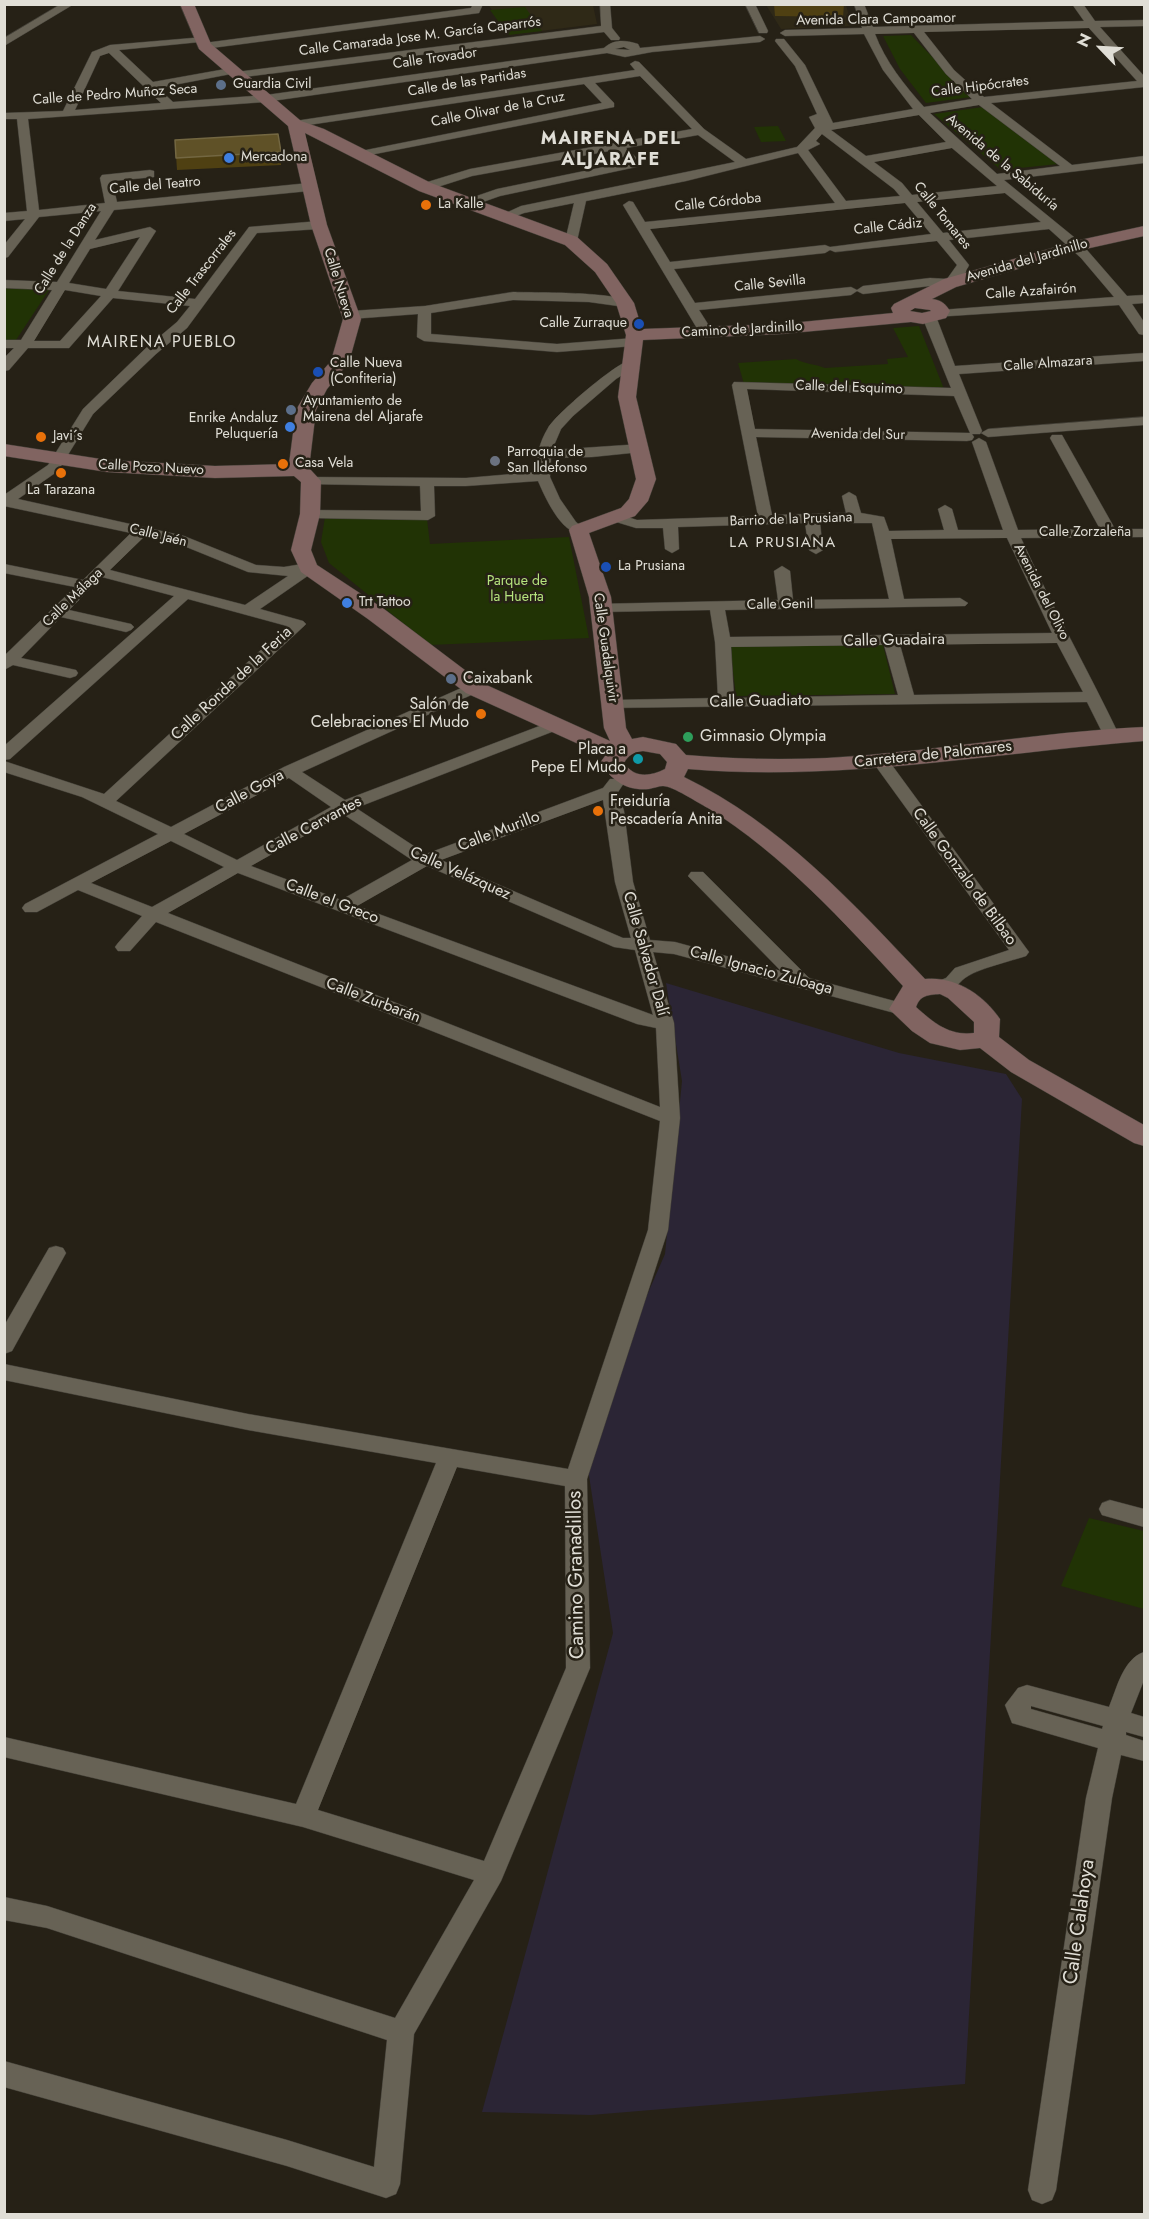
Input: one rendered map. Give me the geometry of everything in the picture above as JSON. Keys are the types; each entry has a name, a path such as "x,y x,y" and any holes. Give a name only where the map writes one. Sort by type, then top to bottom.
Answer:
{"street":[{"path":"4,43 69,4"},
{"path":"187,4 202,42 233,73 301,129 360,154 425,187 571,241 601,268 625,303 635,339 627,397 641,448 646,479 638,501 628,512 618,518 579,530"},
{"path":"67,114 96,54 110,48 202,42 475,11 478,4"},
{"path":"605,4 608,28 629,49 643,72 700,131 743,162"},
{"path":"750,4 772,36 800,65 826,116 827,123 801,149"},
{"path":"760,4 772,36"},
{"name":"Avenida de la Sabiduría","path":"859,4 869,31 890,70 918,111 1081,250 1123,300 1144,331"},
{"path":"1077,4 1144,83"},
{"name":"Avenida Clara Campoamor","path":"869,31 918,33 1095,28 1144,23"},
{"name":"Calle Camarada Jose M. García Caparrós","path":"151,86 233,73 608,28"},
{"name":"Avenida Clara Campoamor","path":"629,49 772,36 869,31 1144,28"},
{"path":"918,33 930,51 981,102 1068,168"},
{"name":"Calle Trovador","path":"264,98 609,50 609,47 629,49"},
{"path":"110,48 172,107"},
{"path":"393,54 441,103"},
{"path":"325,63 341,82"},
{"name":"Calle de las Partidas","path":"301,129 441,103 643,72"},
{"name":"Calle Olivar de la Cruz","path":"360,154 610,105 586,80"},
{"name":"Calle Hipócrates","path":"821,128 981,102 1144,83"},
{"name":"Calle de Pedro Muñoz Seca","path":"4,116 22,117 172,107 264,98"},
{"path":"4,254 34,215 22,117"},
{"name":"Calle Tomares","path":"821,128 865,160 910,198 963,265 960,273 950,283"},
{"name":"Calle Nueva","path":"301,129 309,187 319,225 352,319 340,362 319,387 306,410 300,447 310,514 301,550 309,568"},
{"path":"425,187 470,173 700,131"},
{"path":"502,217 521,210 686,177 801,149 816,143 837,141"},
{"path":"865,160 956,144"},
{"path":"466,204 498,193 638,164 617,146"},
{"path":"801,149 843,205"},
{"path":"996,178 1144,159"},
{"name":"Calle de la Danza","path":"4,367 25,344 111,205 106,178 150,174"},
{"name":"Calle del Teatro","path":"4,217 309,187"},
{"name":"Calle Córdoba","path":"641,226 1008,189"},
{"path":"571,241 581,198"},
{"path":"629,206 706,332"},
{"name":"Calle Trascorrales","path":"5,501 53,468 88,412 151,351 182,325 253,230 319,225"},
{"name":"Calle Cádiz","path":"666,266 1051,225"},
{"path":"4,344 64,345 110,294 150,231 86,246"},
{"name":"Avenida del Jardinillo","path":"850,323 920,310 937,295 960,291 1144,231"},
{"name":"Avenida del Jardinillo","path":"920,310 950,283 1081,250 1144,238"},
{"name":"Calle Sevilla","path":"692,307 930,282 950,283"},
{"path":"4,284 59,286 198,303"},
{"path":"351,315 425,310 513,296 590,298 625,303"},
{"name":"Calle Azafairón","path":"920,310 1144,299"},
{"path":"425,310 424,337 557,348 635,339"},
{"name":"Avenida del Olivo","path":"920,310 951,370 980,436 1012,534 1033,582 1064,638 1113,737"},
{"name":"Camino de Jardinillo","path":"635,339 850,323"},
{"name":"Calle Almazara","path":"951,370 1144,357"},
{"path":"630,364 611,376 568,413 555,428 544,454 592,453 641,448"},
{"name":"Calle del Esquimo","path":"750,433 739,385 959,392"},
{"name":"Avenida del Sur","path":"980,436 1144,421"},
{"name":"Avenida del Sur","path":"750,433 1057,438 1144,430"},
{"path":"750,433 766,521"},
{"path":"1057,438 1110,533"},
{"name":"Calle Pozo Nuevo","path":"4,450 107,466 305,475"},
{"name":"Calle Guadalquivir","path":"544,454 543,476 553,499 571,525 579,530 600,597 615,728 621,750 612,763 615,784"},
{"path":"305,475 427,483 543,476"},
{"path":"310,514 428,516 427,483"},
{"path":"849,496 855,518"},
{"name":"Calle Jaén","path":"5,501 179,539 253,569 284,572 309,568"},
{"path":"945,509 952,533"},
{"name":"Barrio de la Prusiana","path":"618,518 636,524 855,518 879,520 882,534"},
{"path":"812,519 816,550"},
{"path":"670,524 672,549"},
{"name":"Calle Málaga","path":"7,663 141,531"},
{"name":"Calle Zorzaleña","path":"882,534 1144,533"},
{"path":"882,534 897,603"},
{"path":"4,568 86,585"},
{"path":"247,611 309,568 376,614 474,688 556,725 621,750 643,744 668,749 674,770 697,790 742,818 807,871 917,995 923,1028 943,1039 965,1044 985,1039"},
{"path":"782,571 786,605"},
{"name":"Calle Ronda de la Feria","path":"99,572 298,624 106,801"},
{"path":"4,755 184,595"},
{"name":"Calle Genil","path":"601,606 960,603"},
{"path":"717,606 723,642 726,702"},
{"path":"58,612 126,627"},
{"name":"Calle Guadaira","path":"723,642 1064,638"},
{"path":"891,641 908,701"},
{"path":"7,663 70,673"},
{"name":"Calle Goya","path":"32,908 290,771 474,688"},
{"name":"Calle Guadiato","path":"612,705 1094,697"},
{"name":"Calle Cervantes","path":"124,947 152,915 343,807 556,725"},
{"name":"Carretera de Palomares","path":"615,784 638,781 654,782 674,770 722,766 837,765 1073,739 1144,735"},
{"name":"Calle Gonzalo de Bilbao","path":"880,761 1020,952 962,972 953,982 917,995"},
{"name":"Calle el Greco","path":"4,766 88,793 237,867 644,1020 665,1023"},
{"name":"Calle Velázquez","path":"290,771 425,860 620,944 644,946"},
{"name":"Calle Murillo","path":"343,906 425,860 615,784"},
{"name":"Calle Salvador Dalí","path":"615,784 615,811 624,882 665,1023 670,1118"},
{"path":"697,876 803,982"},
{"name":"Calle Zurbarán","path":"76,884 670,1118"},
{"name":"Calle Ignacio Zuloaga","path":"644,946 675,948 877,1002 917,995"},
{"path":"917,995 957,993 987,1019 988,1031 985,1039"},
{"path":"985,1039 1020,1066 1144,1137"},
{"name":"Camino Granadillos","path":"4,2074 287,2153 386,2184 401,2032 492,1873 578,1668 576,1479 657,1230 670,1118"},
{"path":"4,1346 56,1253"},
{"path":"4,1372 248,1422 576,1479"},
{"path":"303,1816 450,1457"},
{"path":"1110,1509 1144,1518"},
{"name":"Calle Calahoya","path":"1042,2190 1099,1798 1115,1731 1135,1673 1144,1662"},
{"path":"1115,1731 1144,1727"},
{"path":"1115,1731 1144,1751"},
{"path":"4,1747 303,1816 481,1871"},
{"path":"4,1908 47,1917 401,2032"}],"shaded area":[{"path":"488,4 593,5 597,24 508,35"},
{"path":"766,5 846,5 852,26 781,29"},
{"path":"666,983 899,1053 1006,1074 1022,1099 965,2084 591,2115 482,2112 613,1633 588,1469 610,1380 665,1254 682,1081"}],"green space":[{"path":"525,7 542,31 508,35 490,10"},
{"path":"911,35 971,97 926,103 900,69 883,36"},
{"path":"983,107 1058,164 1001,170 934,114"},
{"path":"778,126 786,141 761,142 754,127"},
{"path":"5,288 49,290 16,340 5,340"},
{"path":"919,326 944,389 744,384 738,363 796,359 825,368 888,364 887,359 908,357 893,328"},
{"name":"Parque de la Huerta","path":"325,517 427,519 430,544 569,537 589,638 430,645 329,563 321,542"},
{"path":"883,645 895,694 736,696 730,646"},
{"path":"1089,1518 1144,1531 1144,1609 1061,1586"}],"building":[{"path":"776,4 844,5 776,5"},
{"path":"278,134 281,152 176,158 175,140"}],"place":[{"name":"Guardia Civil","path":"221,85"},
{"name":"Mercadona","path":"229,158"},
{"name":"La Kalle","path":"426,205"},
{"name":"Calle Zurraque","path":"639,324"},
{"name":"Calle Nueva (Confiteria)","path":"318,372"},
{"name":"Ayuntamiento de Mairena del Aljarafe","path":"291,410"},
{"name":"Enrike Andaluz Peluquería","path":"290,427"},
{"name":"Javi´s","path":"41,437"},
{"name":"Parroquia de San Ildefonso","path":"495,461"},
{"name":"Casa Vela","path":"283,464"},
{"name":"La Tarazana","path":"61,473"},
{"name":"La Prusiana","path":"606,567"},
{"name":"Trt Tattoo","path":"347,603"},
{"name":"Caixabank","path":"451,679"},
{"name":"Salón de Celebraciones El Mudo","path":"481,714"},
{"name":"Gimnasio Olympia","path":"688,737"},
{"name":"Placa a Pepe El Mudo","path":"638,759"},
{"name":"Freiduría Pescadería Anita","path":"598,811"}],"district":[{"name":"MAIRENA DEL ALJARAFE","path":"611,150"},
{"name":"MAIRENA PUEBLO","path":"162,343"},
{"name":"LA PRUSIANA","path":"783,543"}]}
